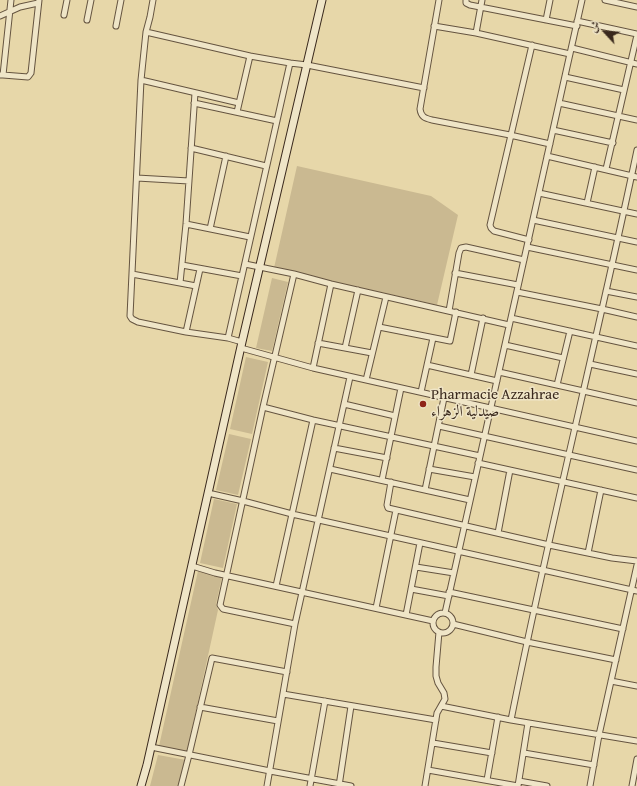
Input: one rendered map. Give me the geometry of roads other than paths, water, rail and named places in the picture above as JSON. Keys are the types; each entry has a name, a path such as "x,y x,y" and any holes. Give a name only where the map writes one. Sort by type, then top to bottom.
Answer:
{"main road":[{"path":"141,786 151,748 241,345 322,0"}],"street":[{"path":"0,16 10,12 20,7 39,2 31,73 28,77 1,75 3,46 10,12 11,0"},
{"path":"64,15 67,0"},
{"path":"87,20 91,0"},
{"path":"116,26 121,0"},
{"path":"153,0 146,32 141,80 130,313 132,319 138,322 186,332 228,338 241,345 274,357 350,377 637,441"},
{"path":"439,0 420,109 422,116 432,120 550,144"},
{"path":"466,0 466,3 470,5 546,20 577,23 637,34 606,169"},
{"path":"476,33 482,0"},
{"path":"546,20 550,0"},
{"path":"445,613 582,0"},
{"path":"605,0 637,7"},
{"path":"434,26 476,33 570,54"},
{"path":"146,32 250,56 307,65 424,88"},
{"path":"528,240 494,231 490,225 532,45"},
{"path":"572,48 637,64"},
{"path":"237,112 250,56"},
{"path":"228,338 290,63"},
{"path":"565,77 624,90"},
{"path":"141,80 239,103"},
{"path":"180,283 186,224 195,93"},
{"path":"194,103 277,121"},
{"path":"559,103 637,120"},
{"path":"553,130 612,143"},
{"path":"191,148 266,166"},
{"path":"511,720 534,610 624,211 634,176 637,150"},
{"path":"210,229 226,156"},
{"path":"547,156 634,176"},
{"path":"587,203 595,167"},
{"path":"137,178 189,182"},
{"path":"539,193 637,214"},
{"path":"533,220 637,242"},
{"path":"186,224 250,237"},
{"path":"448,311 461,248 463,247 524,260"},
{"path":"527,247 637,270"},
{"path":"245,264 294,274 509,325"},
{"path":"182,266 242,276"},
{"path":"186,332 200,269"},
{"path":"455,273 518,286"},
{"path":"132,274 196,286"},
{"path":"294,274 274,357 220,605 222,608 295,624"},
{"path":"313,368 331,284"},
{"path":"345,348 358,290"},
{"path":"606,291 637,297"},
{"path":"517,292 602,309 637,318"},
{"path":"366,380 386,297"},
{"path":"379,327 450,342 456,312"},
{"path":"471,375 483,318"},
{"path":"511,318 637,346"},
{"path":"557,384 570,331"},
{"path":"421,392 433,338"},
{"path":"318,343 372,353"},
{"path":"505,345 563,358"},
{"path":"590,364 637,374"},
{"path":"427,365 497,381"},
{"path":"499,372 637,403"},
{"path":"267,786 295,624 350,377"},
{"path":"382,480 401,388"},
{"path":"425,490 444,398"},
{"path":"344,404 395,416"},
{"path":"263,407 313,420 480,456"},
{"path":"276,586 313,420"},
{"path":"439,426 637,470"},
{"path":"334,448 386,458"},
{"path":"478,464 637,498"},
{"path":"429,468 475,477"},
{"path":"330,469 470,500"},
{"path":"498,533 510,470"},
{"path":"391,482 386,506 388,508 549,545 618,559 637,561"},
{"path":"588,553 600,490"},
{"path":"208,493 318,520 634,590"},
{"path":"376,608 396,510"},
{"path":"406,615 420,543"},
{"path":"590,786 611,681 634,590 637,565"},
{"path":"192,566 226,575 433,621"},
{"path":"416,567 454,573"},
{"path":"411,589 449,594 534,610 623,629"},
{"path":"445,613 452,618 453,624 447,632 439,632 434,627 433,621 436,615 445,613"},
{"path":"453,624 527,642 616,660"},
{"path":"425,786 437,713 445,698 436,676 439,632"},
{"path":"181,786 212,658 287,672"},
{"path":"611,681 637,686"},
{"path":"283,694 436,720"},
{"path":"310,786 325,701"},
{"path":"339,785 352,706"},
{"path":"441,706 498,718 637,741"},
{"path":"200,707 278,721"},
{"path":"487,780 498,718"},
{"path":"518,784 528,723"},
{"path":"433,743 492,753"},
{"path":"151,748 339,785 351,786"},
{"path":"524,753 594,765"},
{"path":"632,786 636,772 637,759"},
{"path":"428,770 487,780 547,786"}],"place":[{"name":"Pharmacie Azzahrae صيدلية الزهراء","path":"423,404"}]}
